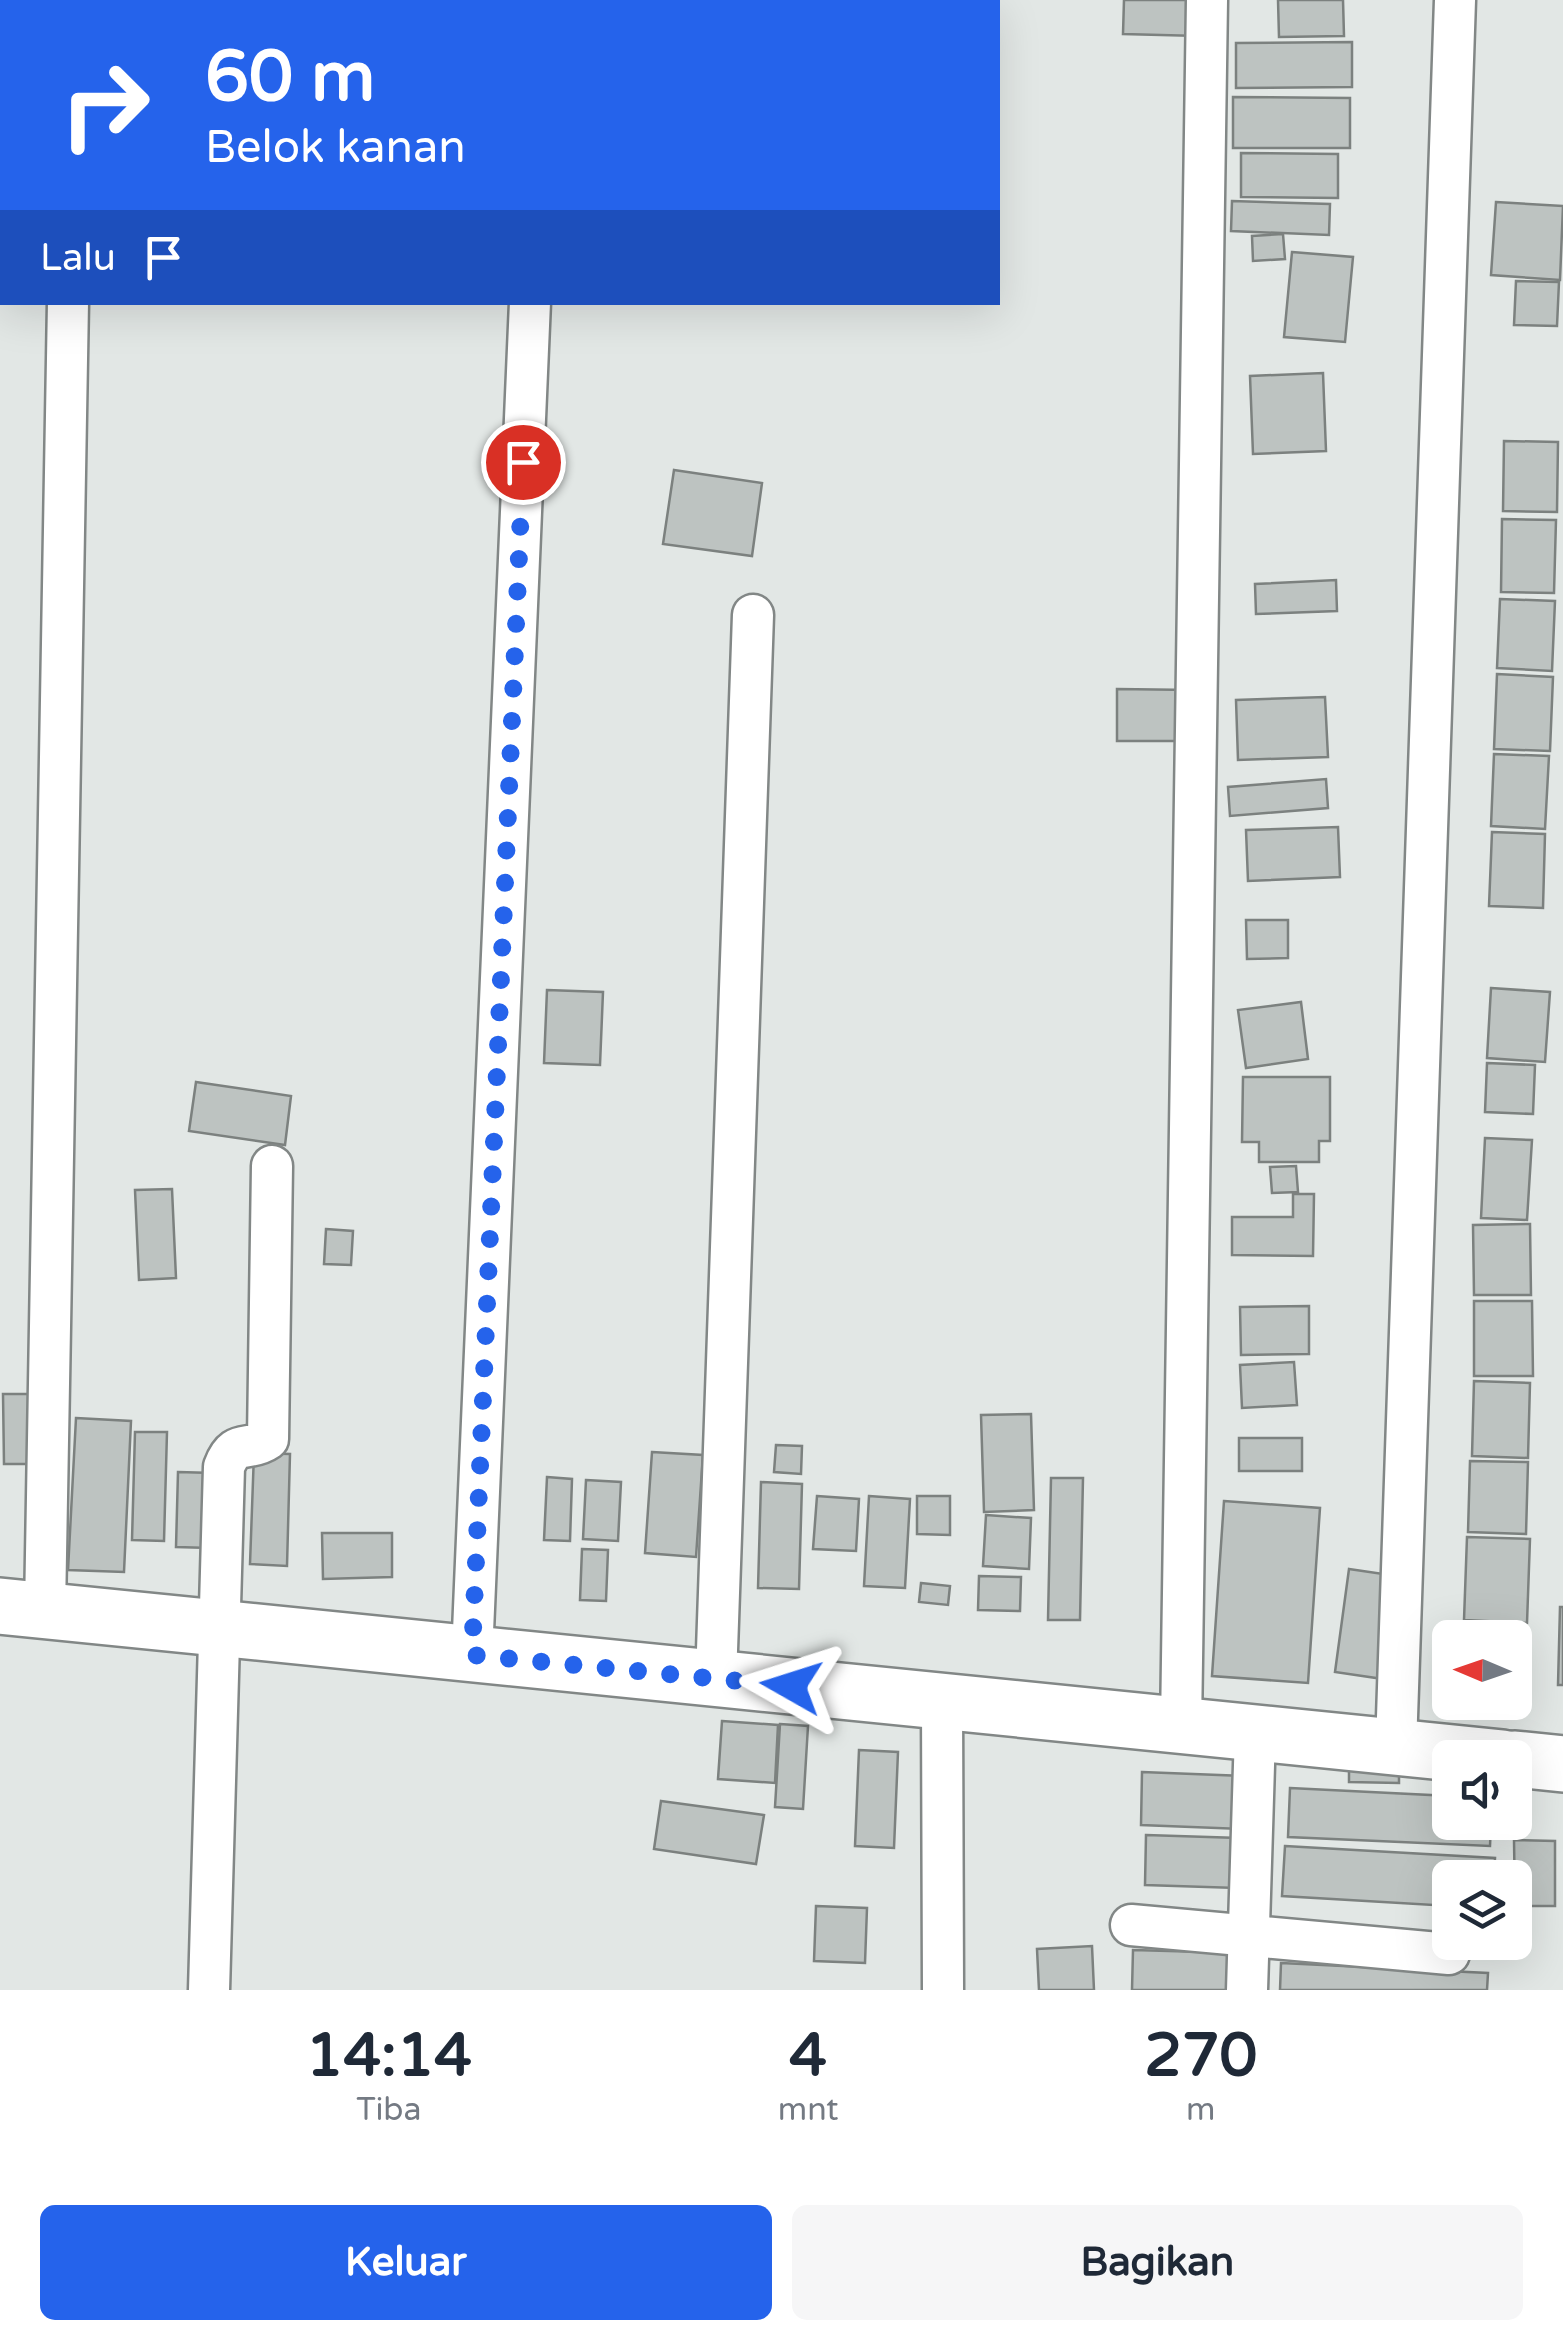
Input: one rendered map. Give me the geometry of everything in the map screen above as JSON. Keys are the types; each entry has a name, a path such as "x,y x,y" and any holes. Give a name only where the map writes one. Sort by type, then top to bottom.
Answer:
{"street":[{"path":"1181,1726 1207,0"},
{"path":"1396,1747 1455,0"},
{"path":"68,305 23,1608 1432,1751"},
{"path":"472,1655 530,305"},
{"path":"716,1679 754,614"},
{"path":"208,1990 224,1467 228,1455 238,1447 268,1440 272,1166"},
{"path":"942,1702 943,1990"},
{"path":"1247,1990 1254,1733"},
{"path":"1532,1761 1563,1764"},
{"path":"1131,1925 1432,1952"}],"building":[{"path":"1124,0 1200,0 1199,36 1123,34"},
{"path":"1278,0 1343,0 1344,36 1279,37"},
{"path":"1352,42 1352,87 1236,88 1236,43"},
{"path":"1233,97 1350,98 1350,148 1233,148"},
{"path":"1241,153 1338,154 1338,198 1241,197"},
{"path":"1232,201 1330,204 1329,235 1231,231"},
{"path":"1496,202 1563,206 1560,280 1491,275"},
{"path":"1283,234 1285,259 1253,261 1252,236"},
{"path":"1292,252 1353,257 1345,342 1284,337"},
{"path":"1516,281 1559,282 1557,326 1514,325"},
{"path":"1323,373 1326,451 1253,454 1250,376"},
{"path":"1504,441 1558,442 1557,512 1503,511"},
{"path":"674,470 762,483 752,556 663,544"},
{"path":"1502,519 1556,520 1554,593 1501,592"},
{"path":"1336,580 1337,611 1256,614 1255,584"},
{"path":"1500,599 1555,601 1552,671 1497,668"},
{"path":"1497,674 1553,677 1550,751 1494,749"},
{"path":"1117,689 1192,690 1191,741 1117,741"},
{"path":"1325,697 1328,757 1238,760 1236,700"},
{"path":"1494,754 1549,756 1545,829 1491,826"},
{"path":"1326,779 1328,808 1230,816 1228,787"},
{"path":"1338,827 1340,877 1248,881 1246,830"},
{"path":"1492,832 1545,834 1543,908 1489,906"},
{"path":"1246,920 1288,920 1288,958 1247,959"},
{"path":"1491,988 1550,992 1545,1062 1487,1058"},
{"path":"547,990 603,992 600,1065 544,1063"},
{"path":"1301,1002 1308,1059 1246,1068 1238,1010"},
{"path":"1487,1063 1535,1065 1533,1114 1485,1112"},
{"path":"1243,1077 1330,1077 1330,1141 1319,1141 1319,1162 1259,1162 1259,1142 1242,1142"},
{"path":"196,1082 291,1096 285,1145 189,1131"},
{"path":"1485,1138 1532,1140 1527,1220 1481,1218"},
{"path":"1296,1166 1298,1192 1272,1193 1270,1167"},
{"path":"172,1189 176,1278 139,1280 135,1190"},
{"path":"1293,1194 1314,1194 1313,1256 1232,1255 1232,1217 1293,1217"},
{"path":"1530,1224 1531,1295 1474,1295 1473,1225"},
{"path":"326,1229 353,1231 351,1265 324,1264"},
{"path":"1474,1301 1532,1301 1533,1376 1474,1376"},
{"path":"1309,1306 1309,1354 1241,1355 1240,1307"},
{"path":"1294,1362 1297,1405 1242,1408 1240,1365"},
{"path":"1474,1381 1530,1383 1528,1458 1472,1456"},
{"path":"3,1394 44,1394 45,1464 4,1464"},
{"path":"1031,1414 1034,1510 984,1512 981,1415"},
{"path":"76,1418 131,1421 124,1572 68,1570"},
{"path":"135,1432 167,1432 164,1541 132,1540"},
{"path":"1239,1438 1302,1438 1302,1471 1239,1471"},
{"path":"776,1445 802,1446 801,1474 774,1472"},
{"path":"652,1452 703,1455 696,1557 645,1553"},
{"path":"254,1453 290,1454 287,1566 250,1564"},
{"path":"1470,1461 1528,1462 1526,1534 1468,1532"},
{"path":"178,1472 213,1473 210,1548 176,1547"},
{"path":"547,1477 572,1479 570,1541 544,1540"},
{"path":"1051,1478 1083,1478 1080,1620 1048,1620"},
{"path":"586,1480 621,1482 618,1541 583,1539"},
{"path":"761,1482 802,1484 799,1589 758,1588"},
{"path":"817,1496 859,1499 856,1551 813,1549"},
{"path":"869,1496 910,1499 905,1588 864,1586"},
{"path":"917,1496 950,1496 950,1535 917,1534"},
{"path":"1224,1501 1320,1508 1308,1683 1212,1676"},
{"path":"986,1515 1031,1518 1029,1569 983,1566"},
{"path":"322,1533 392,1533 392,1577 323,1579"},
{"path":"1467,1537 1530,1539 1527,1620 1464,1620"},
{"path":"582,1549 608,1550 606,1601 580,1600"},
{"path":"1349,1569 1397,1576 1383,1679 1335,1672"},
{"path":"979,1576 1021,1577 1020,1611 978,1610"},
{"path":"921,1583 950,1586 948,1605 919,1602"},
{"path":"1563,1607 1563,1685 1558,1685"},
{"path":"722,1721 778,1725 775,1783 718,1779"},
{"path":"780,1724 808,1726 803,1809 775,1807"},
{"path":"859,1750 898,1752 894,1848 855,1846"},
{"path":"1349,1754 1399,1754 1399,1783 1349,1782"},
{"path":"1142,1772 1244,1776 1242,1829 1141,1825"},
{"path":"1290,1788 1432,1795 1432,1840 1490,1840 1490,1846 1288,1837"},
{"path":"661,1801 764,1815 756,1864 654,1849"},
{"path":"1146,1835 1239,1838 1237,1888 1145,1885"},
{"path":"1514,1840 1555,1841 1555,1906 1532,1906 1532,1860 1514,1860"},
{"path":"1285,1846 1495,1858 1432,1860 1432,1905 1282,1896"},
{"path":"816,1906 867,1908 865,1963 814,1961"},
{"path":"1092,1946 1094,1990 1039,1990 1037,1949"},
{"path":"1133,1950 1240,1953 1239,1990 1132,1990"},
{"path":"1281,1963 1488,1973 1487,1990 1280,1990"}],"route":[{"path":"523,462 472,1655 791,1686"}]}
